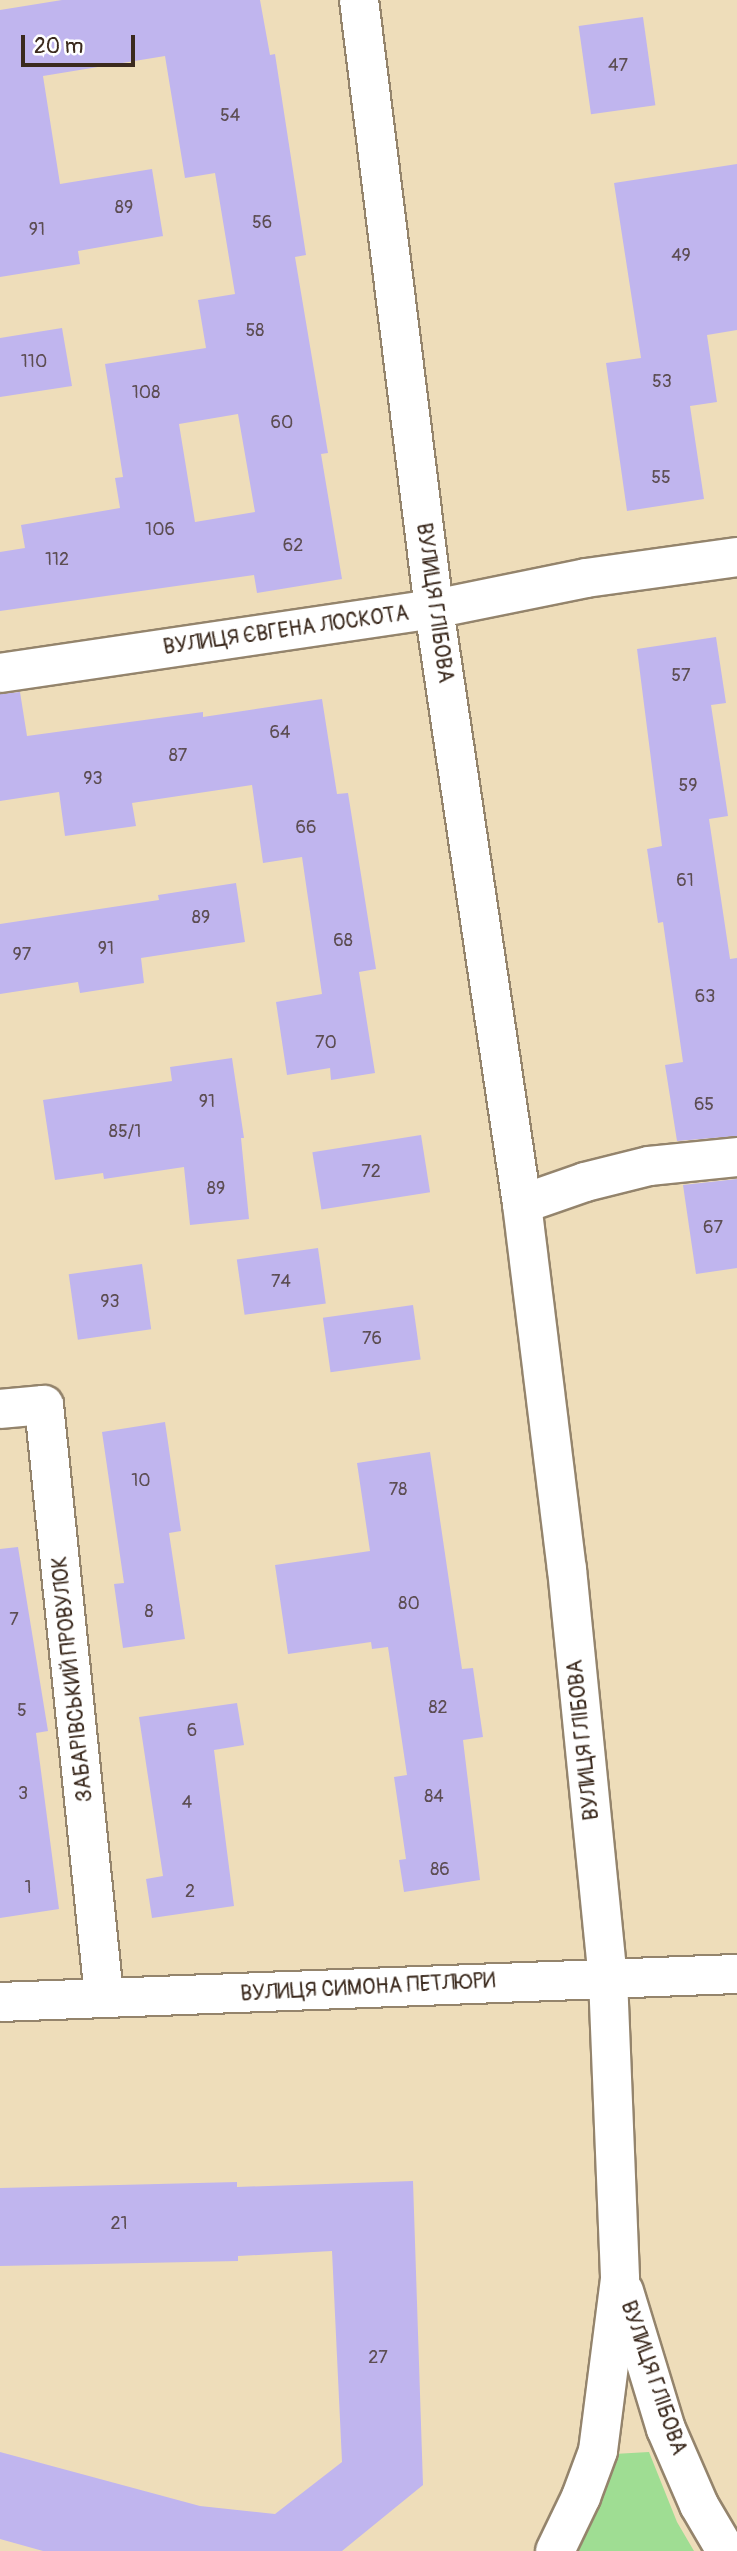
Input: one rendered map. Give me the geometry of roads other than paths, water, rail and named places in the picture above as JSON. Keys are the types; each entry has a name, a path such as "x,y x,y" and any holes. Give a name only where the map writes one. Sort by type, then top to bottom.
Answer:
{"main road":[{"name":"ВУЛИЦЯ ГЛІБОВА","path":"359,0 434,609 522,1204 567,1569 608,1978 620,2279 598,2451 582,2497 555,2551"},
{"name":"ВУЛИЦЯ ЄВГЕНА ЛОСКОТА","path":"0,673 434,609 586,578 737,557"},
{"path":"522,1204 585,1182 649,1166 737,1157"},
{"name":"ЗАБАРІВСЬКИЙ ПРОВУЛОК","path":"0,1409 44,1405 104,1997"},
{"name":"ВУЛИЦЯ СИМОНА ПЕТЛЮРИ","path":"0,2002 263,1994 481,1981 737,1974"},
{"name":"ВУЛИЦЯ ГЛІБОВА","path":"620,2279 666,2429 699,2505 726,2551"}]}
